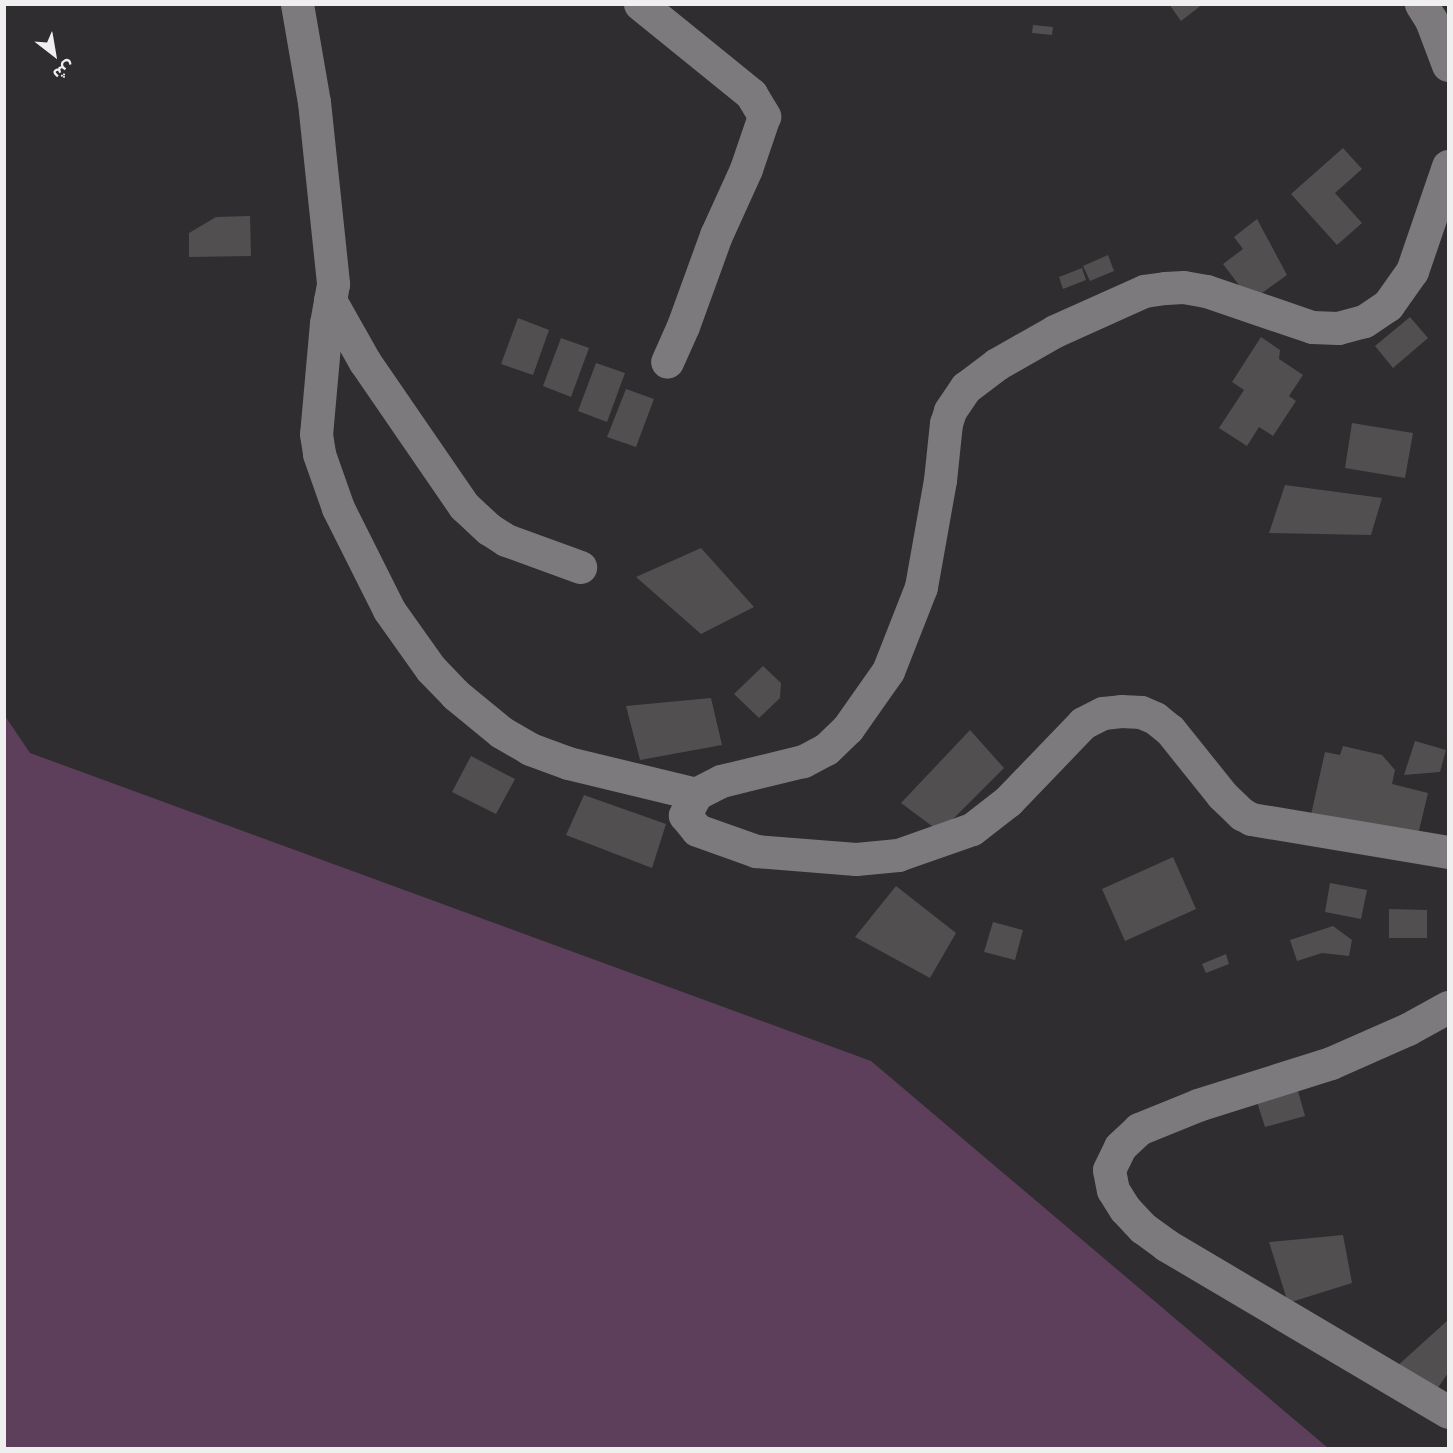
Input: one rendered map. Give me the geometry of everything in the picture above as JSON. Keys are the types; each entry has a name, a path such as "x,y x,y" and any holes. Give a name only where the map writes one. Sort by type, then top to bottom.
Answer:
{"street":[{"path":"297,4 315,113 332,265 316,434 319,454 338,508 389,610 431,669 456,695 501,732 530,749 568,763 696,794"},
{"path":"640,4 751,94 764,116 746,169 716,235 683,326 667,362"},
{"path":"1421,4 1431,20 1449,65"},
{"path":"1449,166 1412,271 1388,305 1364,321 1338,328 1312,327 1206,291 1183,287 1144,291 1055,331 997,364 966,387 950,411 946,423 940,480 921,587 888,671 848,728 818,754 803,761 721,781 696,794 686,809 690,824 713,838 743,848 856,859 898,855 972,830 990,817 1083,723 1103,713 1141,712 1155,718 1170,730 1226,800 1251,819 1449,852"},
{"path":"330,300 365,362 464,506 476,519 506,540 580,567"},
{"path":"1449,1007 1408,1029 1330,1063 1198,1105 1138,1129 1120,1147 1108,1170 1113,1190 1125,1209 1143,1228 1166,1245 1449,1412"}],"shaded area":[{"path":"5,716 30,753 871,1061 1328,1448 5,1448"}],"building":[{"path":"1169,4 1203,4 1181,21"},
{"path":"1033,25 1053,27 1052,35 1032,33"},
{"path":"1343,148 1362,169 1335,193 1362,223 1337,245 1291,194"},
{"path":"250,216 251,256 189,257 189,233 216,217"},
{"path":"1257,219 1287,275 1251,301 1223,264 1243,249 1234,237"},
{"path":"1108,255 1114,271 1090,281 1083,266"},
{"path":"1082,268 1086,280 1063,289 1059,277"},
{"path":"1410,317 1428,338 1393,368 1375,346"},
{"path":"518,318 549,330 533,375 501,364"},
{"path":"1261,337 1280,350 1279,359 1303,375 1289,396 1296,401 1273,436 1259,427 1247,446 1219,428 1244,390 1232,382"},
{"path":"561,338 589,348 571,397 543,386"},
{"path":"596,363 625,373 607,422 578,411"},
{"path":"626,389 654,399 636,447 607,437"},
{"path":"1352,423 1413,433 1405,478 1345,468"},
{"path":"1285,485 1382,498 1371,535 1269,533"},
{"path":"701,548 754,607 701,634 636,577"},
{"path":"763,666 781,683 780,698 759,718 734,694"},
{"path":"711,698 722,745 640,760 626,706"},
{"path":"970,730 1004,768 940,832 901,803"},
{"path":"1415,741 1446,750 1440,772 1404,775"},
{"path":"1343,746 1382,755 1395,770 1392,784 1428,793 1417,839 1311,815 1325,752 1340,755"},
{"path":"471,756 515,779 496,814 452,792"},
{"path":"584,795 666,824 652,868 566,835"},
{"path":"1173,857 1196,909 1125,941 1102,889"},
{"path":"1330,883 1367,890 1361,919 1325,912"},
{"path":"896,886 956,933 930,978 855,937"},
{"path":"1389,909 1427,910 1427,938 1389,938"},
{"path":"993,922 1023,930 1015,960 984,952"},
{"path":"1333,926 1352,940 1349,956 1322,953 1297,961 1290,940"},
{"path":"1226,954 1229,964 1206,973 1202,964"},
{"path":"1298,1091 1305,1116 1265,1127 1257,1102"},
{"path":"1343,1235 1352,1283 1288,1303 1269,1242"},
{"path":"1448,1320 1448,1373 1435,1392 1395,1368"}]}
